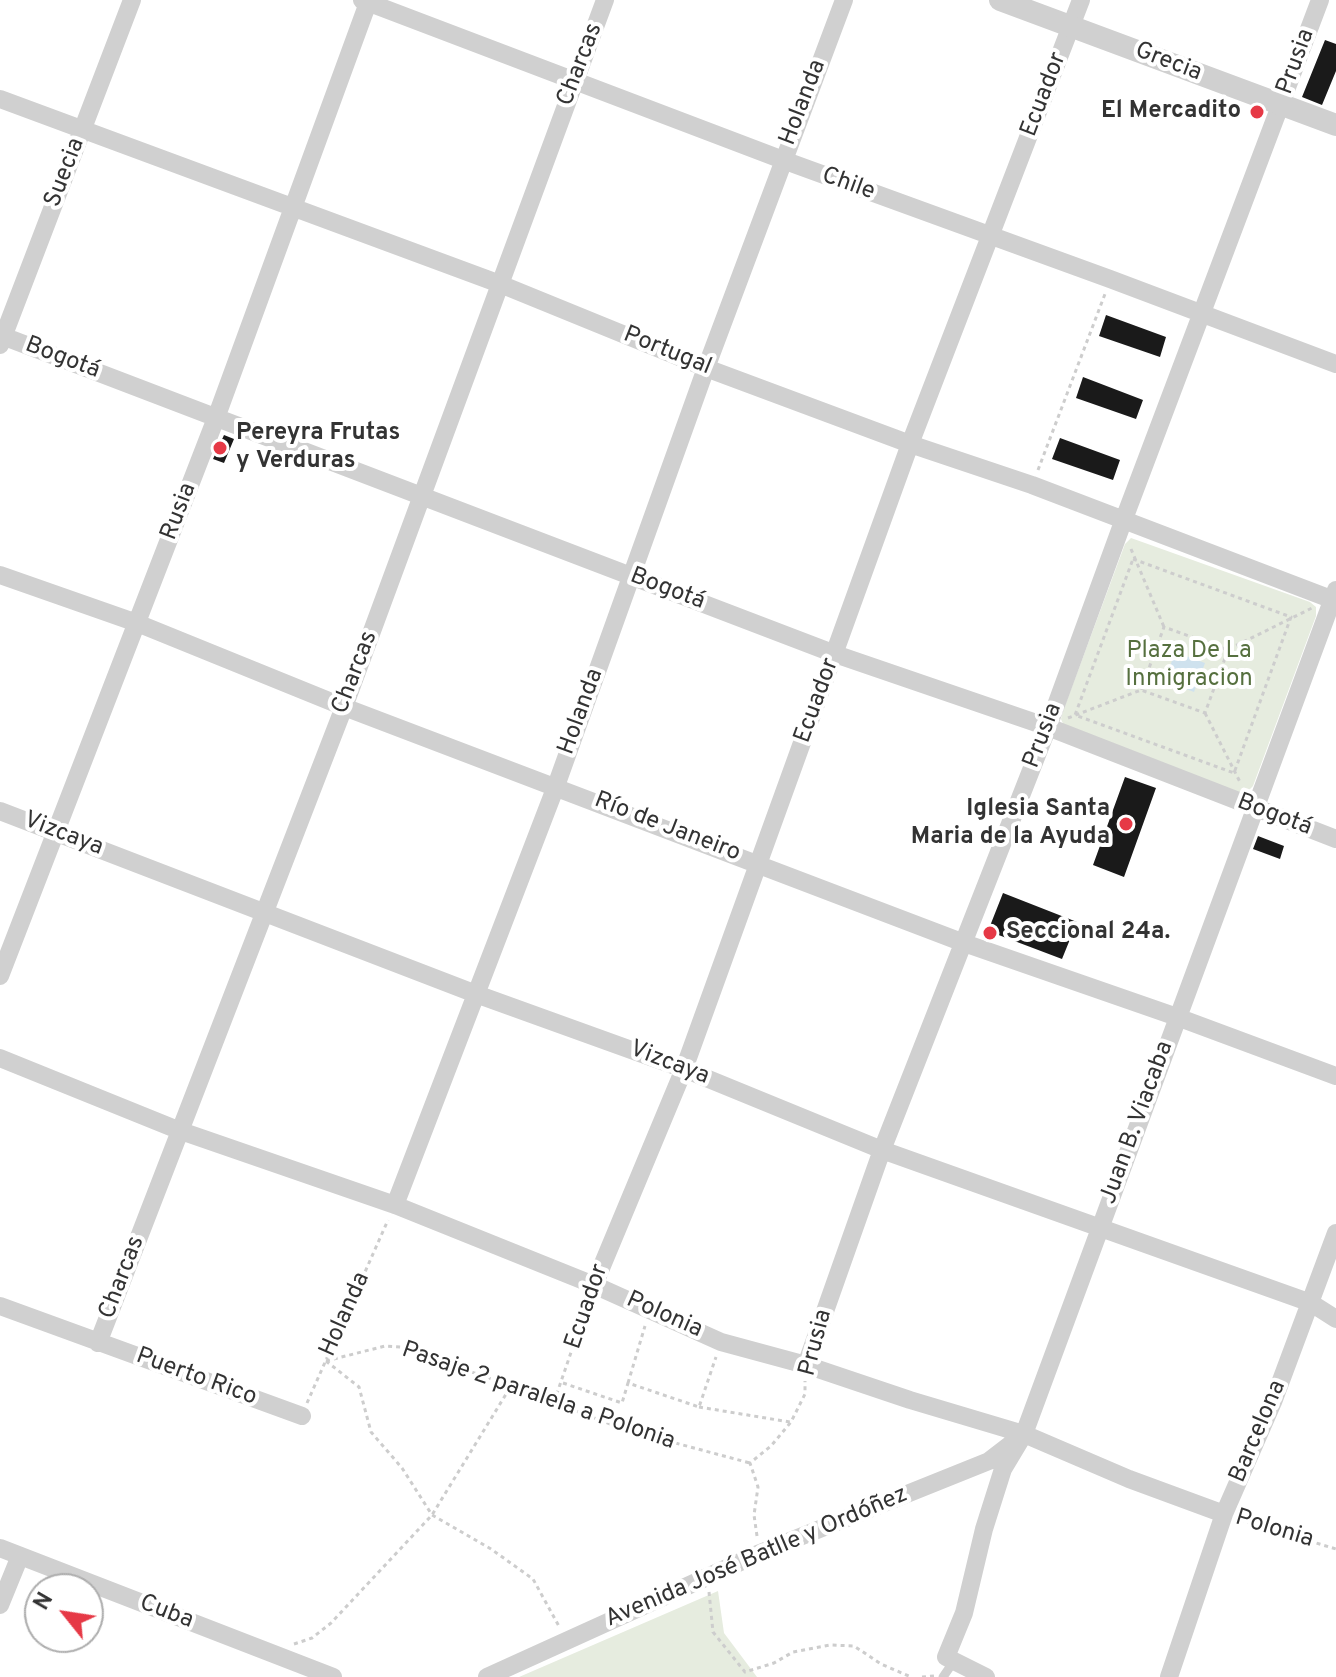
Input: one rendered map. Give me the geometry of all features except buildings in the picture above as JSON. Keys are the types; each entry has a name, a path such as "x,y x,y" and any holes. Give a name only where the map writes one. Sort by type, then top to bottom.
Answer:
{"street":[{"name":"Suecia","path":"1,339 132,0"},
{"name":"Charcas","path":"98,1343 344,707 605,0"},
{"name":"Holanda","path":"395,1205 556,786 706,368 844,0"},
{"name":"Grecia","path":"1000,0 1336,125"},
{"name":"Ecuador","path":"594,1285 684,1069 910,444 1081,0"},
{"name":"Prusia","path":"806,1365 882,1150 1048,727 1320,0"},
{"name":"Chile","path":"366,1 991,238 1336,364"},
{"name":"Rusia","path":"0,976 216,418 366,1"},
{"name":"Portugal","path":"0,99 500,284 706,368 910,444 1032,485 1332,598"},
{"name":"Bogotá","path":"1,339 835,654 1048,727 1336,839"},
{"name":"Río de Janeiro","path":"0,575 137,623 344,707 964,943 1336,1076"},
{"name":"Juan B. Viacaba","path":"948,1665 1003,1469 1024,1434 1332,598"},
{"name":"Vizcaya","path":"0,811 476,994 684,1069 882,1150 1311,1303 1336,1319"},
{"name":"Polonia","path":"0,1058 178,1130 395,1205 594,1285 721,1342 806,1365 1024,1434 1129,1479 1224,1514"},
{"name":"Barcelona","path":"1169,1677 1224,1514 1273,1402 1336,1233"},
{"name":"Puerto Rico","path":"0,1306 302,1416"},
{"name":"Avenida José Batlle y Ordóñez","path":"487,1677 760,1553 989,1461 1024,1434"},
{"name":"Cuba","path":"0,1548 333,1677"},
{"path":"0,1605 20,1556"},
{"path":"948,1665 986,1677"}],"path":[{"path":"1032,485 1110,279"},
{"path":"1133,559 1291,617"},
{"path":"1133,559 1164,627 1141,690"},
{"path":"1075,715 1133,559"},
{"path":"1205,713 1228,650 1332,598"},
{"path":"1234,773 1291,617"},
{"path":"1164,627 1228,650"},
{"path":"1075,715 1141,690 1205,713 1234,773"},
{"path":"1075,715 1234,773"},
{"name":"Holanda","path":"302,1416 395,1205"},
{"name":"Ecuador","path":"554,1402 594,1285"},
{"path":"563,1383 622,1403 650,1311"},
{"path":"699,1407 721,1342"},
{"name":"Pasaje 2 paralela a Polonia","path":"326,1361 385,1346 401,1347 623,1429 750,1463"},
{"path":"326,1361 359,1387 371,1432 402,1468 432,1515 491,1549 533,1579 566,1641"},
{"name":"Prusia","path":"750,1463 771,1446 791,1422 805,1394 806,1365"},
{"path":"628,1383 699,1407 791,1422"},
{"path":"291,1644 303,1643 331,1623 432,1515 511,1386"},
{"path":"750,1463 758,1487 754,1515 760,1553"},
{"name":"Polonia","path":"1224,1514 1336,1549"},
{"path":"707,1577 713,1632 745,1672 774,1663 793,1652 830,1645 854,1646 881,1664 911,1677"}],"green space":[{"name":"Plaza De La Inmigracion","path":"1131,538 1310,602 1316,607 1316,616 1253,786 1247,792 1237,793 1064,726 1061,719 1063,711 1125,544"},
{"path":"718,1591 724,1633 757,1677 519,1677"}],"water":[{"path":"1175,652 1205,663 1194,692 1165,681"}],"place":[{"name":"El Mercadito","path":"1257,112"},
{"name":"Pereyra Frutas y Verduras","path":"220,448"},
{"name":"Iglesia Santa Maria de la Ayuda","path":"1126,824"},
{"name":"Seccional 24a.","path":"990,933"}]}
